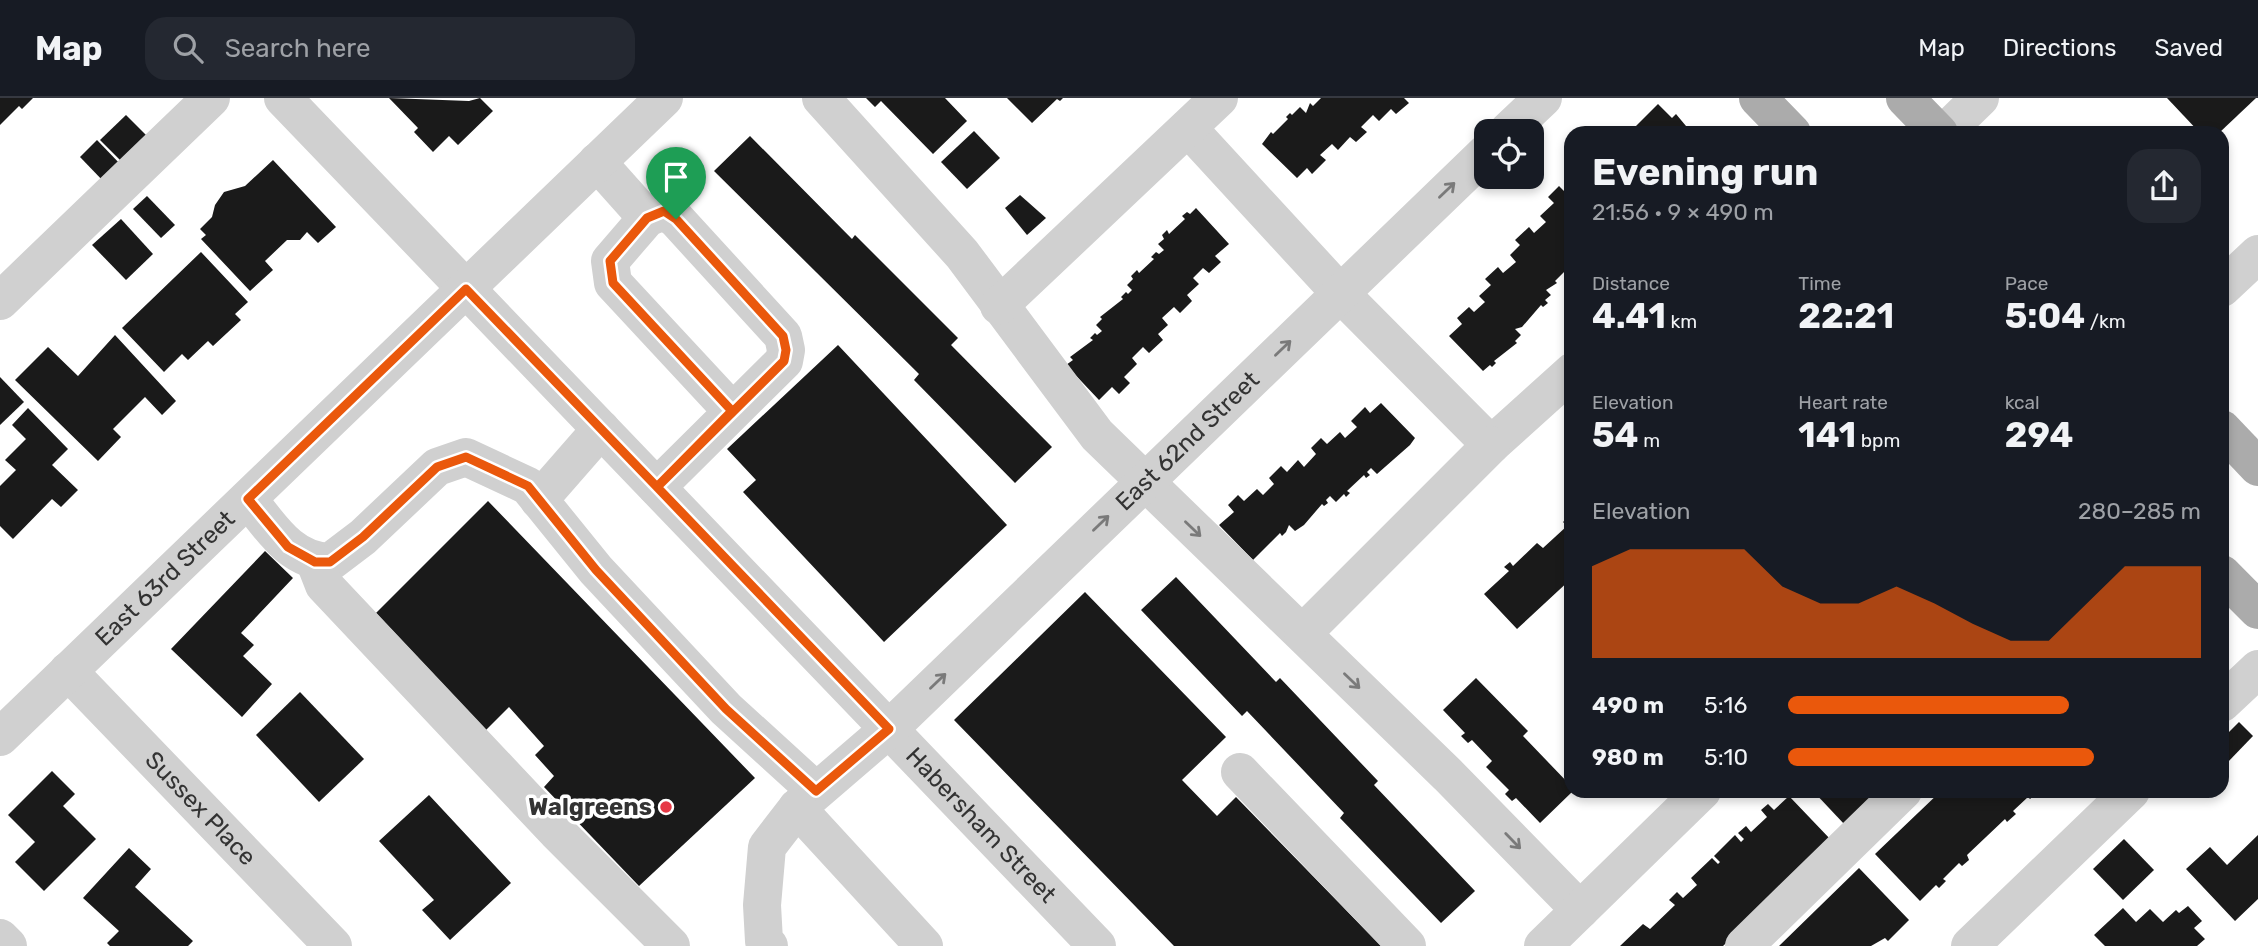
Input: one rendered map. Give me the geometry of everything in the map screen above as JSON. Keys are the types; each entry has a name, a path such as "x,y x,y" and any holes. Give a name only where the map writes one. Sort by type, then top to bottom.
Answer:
{"main road":[{"path":"1758,98 1785,126"},
{"path":"1905,98 1934,126"},
{"path":"2229,436 2258,467"},
{"path":"2229,581 2258,610"}],"street":[{"path":"0,301 211,98"},
{"name":"Habersham Street","path":"283,98 1097,946"},
{"name":"East 63rd Street","path":"0,737 664,98"},
{"path":"821,98 961,254 1097,435 1303,633 1561,934 1695,798"},
{"path":"999,306 1219,98"},
{"path":"1521,119 1543,98"},
{"path":"1949,126 1980,98"},
{"path":"1188,128 1340,293 1491,445"},
{"path":"597,162 647,218"},
{"name":"East 62nd Street","path":"763,944 762,905 768,847 806,799 889,729 1474,165"},
{"path":"657,487 784,361 786,350 783,336 676,219 664,211 647,218 610,261 613,283 732,411"},
{"path":"2229,281 2258,254"},
{"path":"1303,633 1491,445 1564,379"},
{"path":"539,499 601,429"},
{"path":"248,499 288,547 315,562 330,562 363,537 437,467 466,457 528,486 596,570 806,799 924,946"},
{"path":"315,562 324,585 538,813 671,946"},
{"path":"2229,696 2258,669"},
{"name":"Sussex Place","path":"68,671 332,946"},
{"path":"1240,772 1407,946"},
{"path":"1744,946 1896,798"},
{"path":"1970,946 2124,798"},
{"path":"0,938 8,946"}],"building":[{"path":"0,98 33,98 22,109 19,106 0,125"},
{"path":"389,98 469,101 480,98 493,111 458,145 449,136 433,152 414,132 418,128"},
{"path":"866,98 945,98 967,121 933,154 881,101 875,107"},
{"path":"1007,98 1063,98 1060,101 1057,99 1032,123"},
{"path":"1321,98 1404,98 1409,103 1396,114 1391,109 1379,121 1373,115 1361,127 1367,132 1356,142 1350,137 1338,150 1332,144 1320,155 1326,160 1312,174 1307,168 1297,178 1262,144 1271,132 1273,134 1288,119 1286,117 1290,113 1292,115 1300,107 1306,113 1310,103 1313,106"},
{"path":"2167,98 2256,98 2226,126 2193,126"},
{"path":"1658,104 1672,118 1676,114 1686,126 1636,126"},
{"path":"126,115 151,140 125,165 100,140"},
{"path":"974,131 1000,158 967,189 941,162"},
{"path":"750,136 852,239 855,235 958,338 951,345 1052,447 1015,483 914,380 919,374 714,171"},
{"path":"97,140 123,167 106,184 80,157"},
{"path":"273,160 336,227 318,243 307,232 300,240 287,240 265,261 273,270 250,291 201,239 206,235 200,229 212,217 215,205 224,192 245,186"},
{"path":"1559,186 1564,191 1564,272 1555,281 1557,283 1546,290 1551,295 1545,300 1548,303 1543,307 1541,305 1522,327 1515,329 1521,335 1515,341 1517,343 1494,361 1496,363 1492,367 1490,365 1483,371 1449,336 1462,324 1457,318 1469,307 1474,312 1485,302 1479,296 1491,285 1485,279 1498,267 1503,273 1516,262 1510,255 1520,245 1515,240 1529,227 1534,233 1546,222 1540,216 1554,203 1548,197"},
{"path":"1020,195 1046,218 1027,235 1005,208"},
{"path":"147,196 175,225 161,238 133,209"},
{"path":"1196,208 1229,244 1215,256 1221,262 1209,273 1203,268 1193,278 1199,284 1187,295 1192,301 1180,313 1174,307 1162,318 1168,325 1158,334 1163,340 1149,353 1143,347 1132,358 1137,364 1124,377 1130,383 1119,394 1112,387 1099,400 1066,365 1073,360 1070,357 1093,340 1090,338 1095,333 1097,335 1102,331 1096,325 1102,319 1100,317 1123,299 1121,297 1126,292 1128,294 1132,290 1127,285 1133,279 1131,276 1137,270 1139,273 1154,259 1151,257 1156,252 1159,254 1164,250 1158,244 1164,239 1162,235 1167,230 1169,234 1185,219 1182,216 1187,212 1190,214"},
{"path":"121,219 153,254 126,280 92,245"},
{"path":"201,252 248,302 235,314 241,320 213,346 208,341 188,360 182,354 164,372 122,328"},
{"path":"115,335 176,401 162,415 145,397 113,429 121,437 98,461 15,380 48,347 78,376"},
{"path":"838,345 1007,525 884,642 743,492 756,480 727,449"},
{"path":"0,377 24,402 0,425"},
{"path":"1381,403 1415,438 1377,474 1371,468 1367,472 1370,475 1366,478 1364,475 1347,491 1350,493 1346,497 1344,494 1336,502 1330,496 1326,500 1328,503 1324,506 1322,504 1304,525 1295,531 1289,525 1282,536 1280,533 1253,560 1219,525 1234,512 1228,505 1238,495 1244,501 1257,489 1263,495 1274,484 1269,478 1281,466 1287,472 1298,460 1304,467 1316,454 1311,448 1321,438 1327,444 1340,432 1345,438 1357,427 1351,421 1365,407 1370,413"},
{"path":"28,408 68,449 52,465 78,490 61,507 52,499 13,539 0,526 0,486 16,470 5,460 26,439 12,425"},
{"path":"488,501 755,778 639,886 544,787 554,776 535,755 544,746 509,707 486,730 376,613"},
{"path":"1564,529 1564,585 1517,629 1484,594 1509,571 1504,567 1510,562 1513,566 1537,543 1543,548"},
{"path":"265,551 293,578 241,633 254,645 243,656 272,684 242,717 171,649"},
{"path":"1176,577 1276,682 1280,678 1378,781 1374,785 1475,891 1441,923 1340,818 1344,813 1247,711 1242,716 1141,610"},
{"path":"1085,592 1226,737 1182,780 1217,816 1236,797 1381,946 1174,946 954,720"},
{"path":"1476,678 1528,731 1523,736 1564,779 1566,798 1540,823 1516,798 1512,801 1505,794 1509,790 1486,767 1492,761 1472,740 1468,743 1461,736 1465,733 1443,710"},
{"path":"300,692 364,759 319,802 256,735"},
{"path":"2239,722 2253,736 2229,761 2229,732"},
{"path":"52,771 75,794 63,806 96,839 44,891 15,862 35,842 8,815"},
{"path":"429,795 511,883 450,940 422,910 434,900 379,841"},
{"path":"1787,798 1791,798 1832,841 1723,946 1620,946 1643,924 1650,929 1675,905 1669,900 1677,892 1683,898 1697,885 1691,878 1712,858 1718,864 1720,862 1714,856 1735,835 1741,842 1744,839 1738,833 1746,826 1751,832 1767,817 1761,810 1768,804 1774,810"},
{"path":"1820,798 1877,798 1845,825"},
{"path":"1934,798 2027,798 2013,811 2016,814 2007,822 2005,819 1967,855 1969,860 1962,866 1959,863 1943,879 1946,881 1939,888 1936,885 1920,901 1875,854"},
{"path":"2258,835 2258,899 2235,921 2186,869 2210,847 2227,865"},
{"path":"2124,839 2154,870 2123,900 2093,869"},
{"path":"129,848 151,869 135,887 193,941 188,946 110,946 107,943 119,931 83,898"},
{"path":"1859,868 1909,920 1888,941 1885,938 1871,946 1779,946"},
{"path":"2188,906 2202,921 2194,928 2205,939 2197,946 2105,946 2094,935 2123,908 2136,922 2150,909 2163,922 2176,910 2179,913"}],"place":[{"name":"Walgreens","path":"666,807"}],"route":[{"path":"676,219 664,211 647,218 610,261 613,283 732,411 657,487 889,729 816,791 726,709 596,570 528,486 503,473 466,457 437,467 363,537 330,562 315,562 288,547 248,499 466,289 657,487 784,361 786,350 783,336 676,219"}]}
